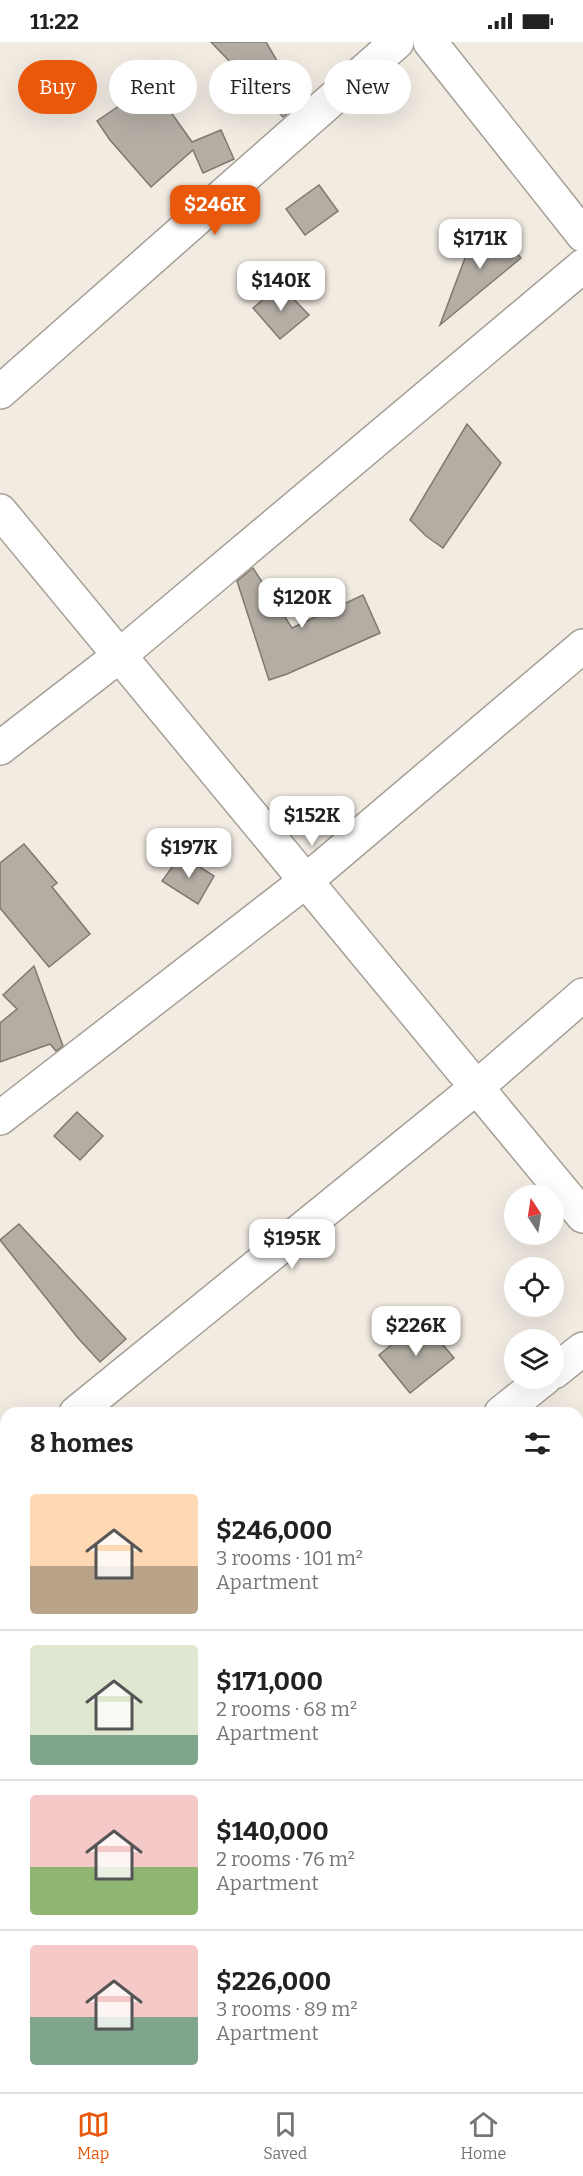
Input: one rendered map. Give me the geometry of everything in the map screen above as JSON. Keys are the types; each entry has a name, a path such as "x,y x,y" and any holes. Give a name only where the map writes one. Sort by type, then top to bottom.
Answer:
{"street":[{"path":"0,392 397,42"},
{"path":"430,42 583,235"},
{"path":"0,748 119,656 583,266"},
{"path":"0,511 583,1216"},
{"path":"0,1118 307,880 583,646"},
{"path":"83,1407 477,1087 583,995"},
{"path":"564,1364 583,1349"},
{"path":"509,1407 531,1389"}],"building":[{"path":"211,42 266,42 276,60 228,60"},
{"path":"109,113 172,114 192,142 221,130 234,159 203,173 193,150 151,187 110,140 97,121"},
{"path":"319,185 338,211 305,235 286,209"},
{"path":"474,234 489,243 500,234 521,258 440,325"},
{"path":"280,285 309,315 280,339 253,308"},
{"path":"467,424 501,463 443,548 426,536 410,520"},
{"path":"253,568 292,628 363,595 380,633 269,680 237,581"},
{"path":"24,844 57,883 52,887 90,934 49,967 0,908 0,863"},
{"path":"181,855 214,876 198,904 162,881"},
{"path":"34,966 63,1046 56,1051 50,1044 0,1062 0,1023 17,1009 3,995"},
{"path":"77,1112 103,1136 80,1160 54,1136"},
{"path":"19,1224 126,1339 100,1362 78,1338 0,1240"},
{"path":"422,1320 454,1358 410,1393 379,1355"}]}
